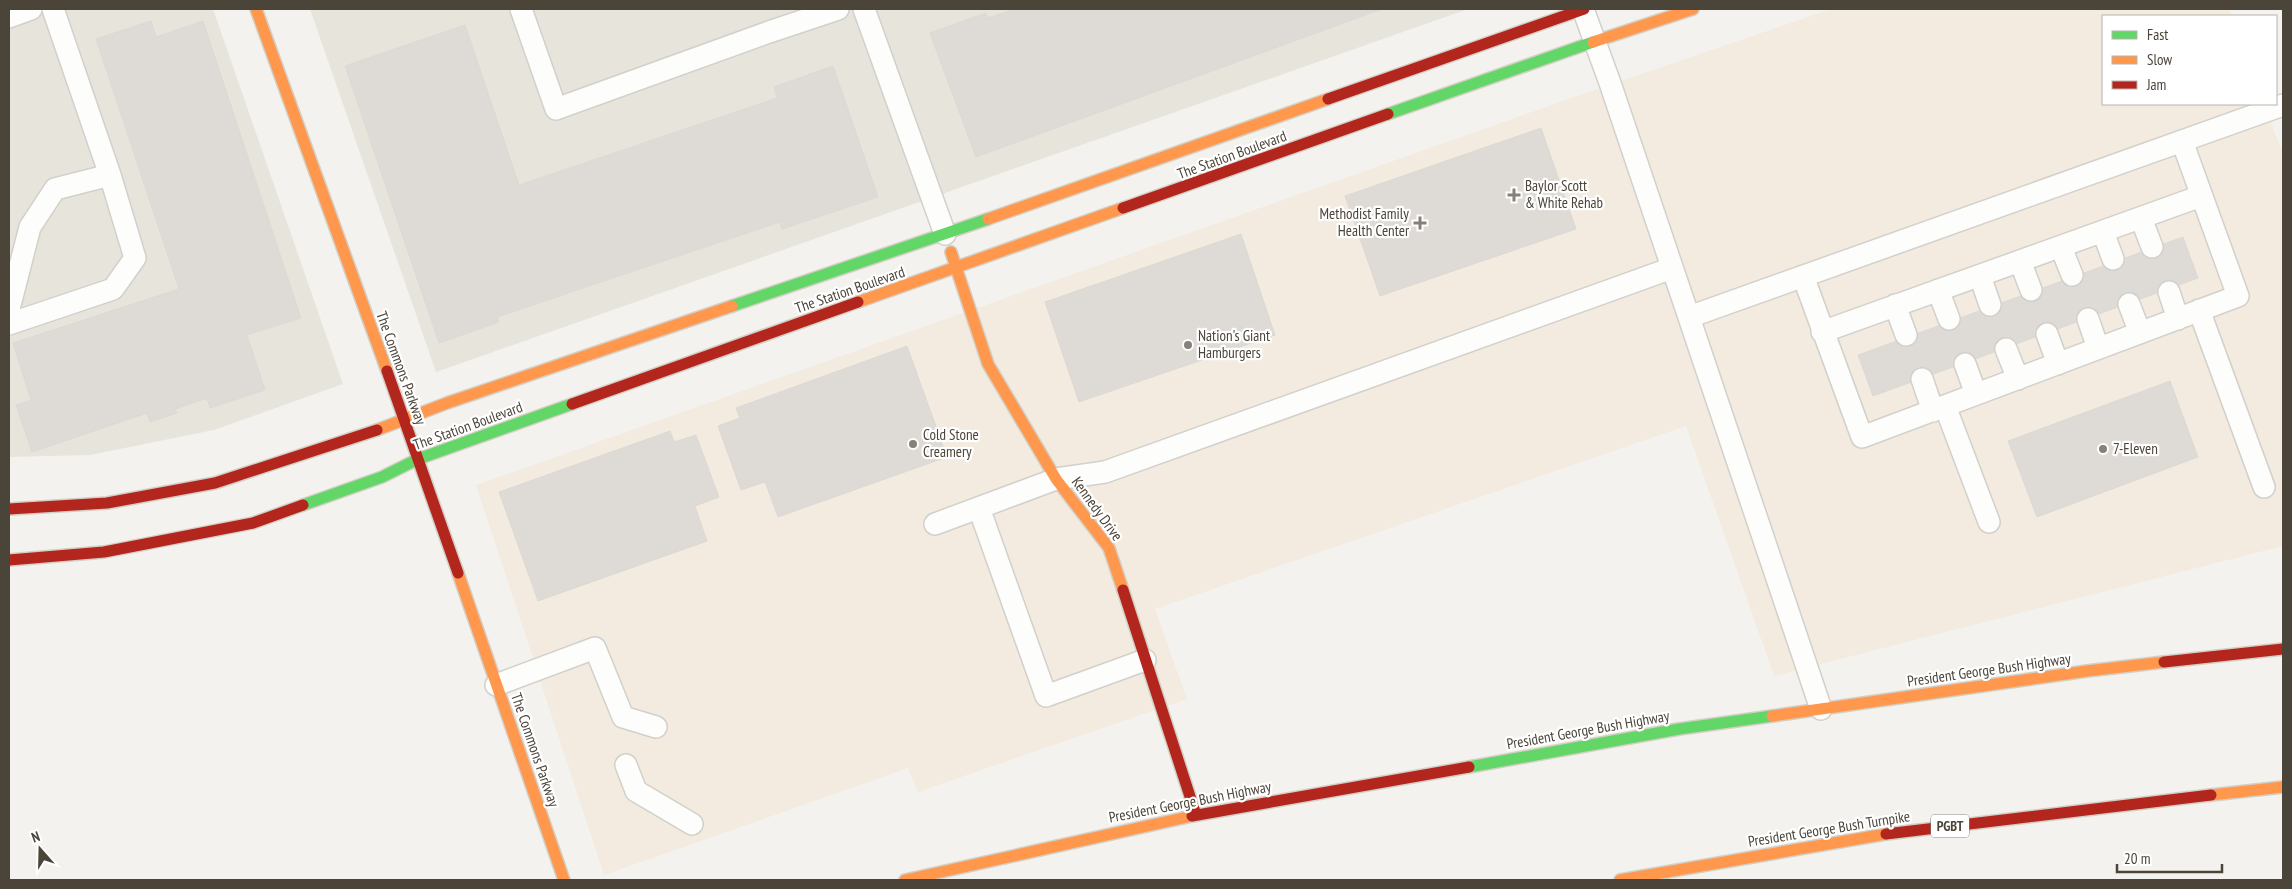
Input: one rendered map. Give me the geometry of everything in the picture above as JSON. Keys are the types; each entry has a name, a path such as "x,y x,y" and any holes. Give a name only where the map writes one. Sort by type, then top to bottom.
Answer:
{"main road":[{"name":"The Commons Parkway","path":"256,9 404,419 564,880"},
{"name":"The Station Boulevard","path":"9,509 107,503 215,483 945,234 1583,9"},
{"name":"The Station Boulevard","path":"9,560 104,552 253,523 382,477 418,459 1594,42 1693,9"},
{"name":"Kennedy Drive","path":"945,234 988,364 1056,479 1109,548 1196,815"},
{"name":"President George Bush Highway","path":"905,880 1154,823 1679,729 2087,671 2283,649"},
{"path":"2087,671 2164,673"},
{"name":"President George Bush Turnpike","path":"1620,880 1882,834 2283,787"}],"lane":[{"path":"9,17 31,9"},
{"path":"9,324 113,289 135,258 110,175 53,9"},
{"path":"520,9 556,109 838,9"},
{"path":"864,9 945,234"},
{"path":"1583,9 1821,709"},
{"path":"1689,317 2283,105"},
{"path":"1803,276 1862,437 2238,296 2182,141"},
{"path":"9,308 30,226 56,189 110,175"},
{"path":"1822,332 2201,196"},
{"path":"2141,218 2152,247"},
{"path":"2103,232 2113,259"},
{"path":"2061,247 2072,275"},
{"path":"2020,261 2031,290"},
{"path":"935,524 1056,479 1105,472 1672,268"},
{"path":"1980,276 1990,305"},
{"path":"1938,290 1949,319"},
{"path":"2169,292 2178,319"},
{"path":"2129,304 2140,333"},
{"path":"1895,305 1906,336"},
{"path":"2199,310 2264,487"},
{"path":"2088,319 2098,348"},
{"path":"2047,334 2058,364"},
{"path":"2006,349 2018,379"},
{"path":"1965,364 1976,394"},
{"path":"1922,379 1939,409 1989,522"},
{"path":"979,508 1046,696 1145,660"},
{"path":"496,685 595,648 622,717 656,727"},
{"path":"626,765 636,791 692,824"}],"shaded area":[{"path":"9,9 213,9 343,384 214,430 90,455 9,457"},
{"path":"310,9 1468,9 436,372"},
{"path":"1831,9 2229,9 2232,15 2102,15 2102,105 2264,105 2283,154 2283,546 1774,676 1686,426 1155,609 1187,699 918,792 908,768 604,875 476,485 1574,97"}],"building":[{"path":"1015,9 1382,9 976,157 930,33 986,13 988,18"},
{"path":"151,21 156,37 203,21 301,318 247,335 265,390 210,408 207,398 175,409 177,413 150,422 147,413 32,452 16,405 31,400 13,343 179,289 96,39"},
{"path":"465,25 519,185 777,98 774,87 833,66 878,197 782,229 780,222 497,317 499,322 439,343 345,66"},
{"path":"1541,128 1576,229 1380,296 1345,196"},
{"path":"1241,234 1275,335 1079,402 1045,302"},
{"path":"2183,237 2198,278 1873,396 1858,355"},
{"path":"907,346 947,457 778,517 765,482 741,490 718,426 740,418 736,408"},
{"name":"7-Eleven","path":"2170,381 2198,457 2037,517 2008,441"},
{"path":"670,431 674,442 696,435 719,497 695,506 707,541 538,601 499,492"}],"traffic: fast":[{"path":"1388,114 1593,42"},
{"path":"732,306 988,219"},
{"path":"303,505 382,477 418,459 572,404"},
{"path":"1469,767 1679,729 1772,716"}],"traffic: slow":[{"path":"256,9 387,371"},
{"path":"1593,42 1693,9"},
{"path":"988,219 1328,99"},
{"path":"858,302 1123,208"},
{"path":"951,252 988,364 1056,479 1109,548 1123,590"},
{"path":"377,430 447,403 732,306"},
{"path":"458,573 564,880"},
{"path":"1772,716 2087,671 2164,662"},
{"path":"2211,795 2283,787"},
{"path":"905,880 1192,816"},
{"path":"1620,880 1886,834"}],"traffic: jam":[{"path":"1328,99 1584,9"},
{"path":"1123,208 1388,114"},
{"path":"572,404 858,302"},
{"path":"387,371 458,573"},
{"path":"9,509 107,503 215,483 377,430"},
{"path":"9,560 104,552 253,523 303,505"},
{"path":"1123,590 1196,815"},
{"path":"2164,662 2283,649"},
{"path":"1192,816 1469,767"},
{"path":"1886,834 2211,795"}],"place":[{"name":"Baylor Scott & White Rehab","path":"1514,195"},
{"name":"Methodist Family Health Center","path":"1420,223"},
{"name":"Nation's Giant Hamburgers","path":"1188,345"},
{"name":"Cold Stone Creamery","path":"913,444"},
{"name":"7-Eleven","path":"2103,449"}]}
